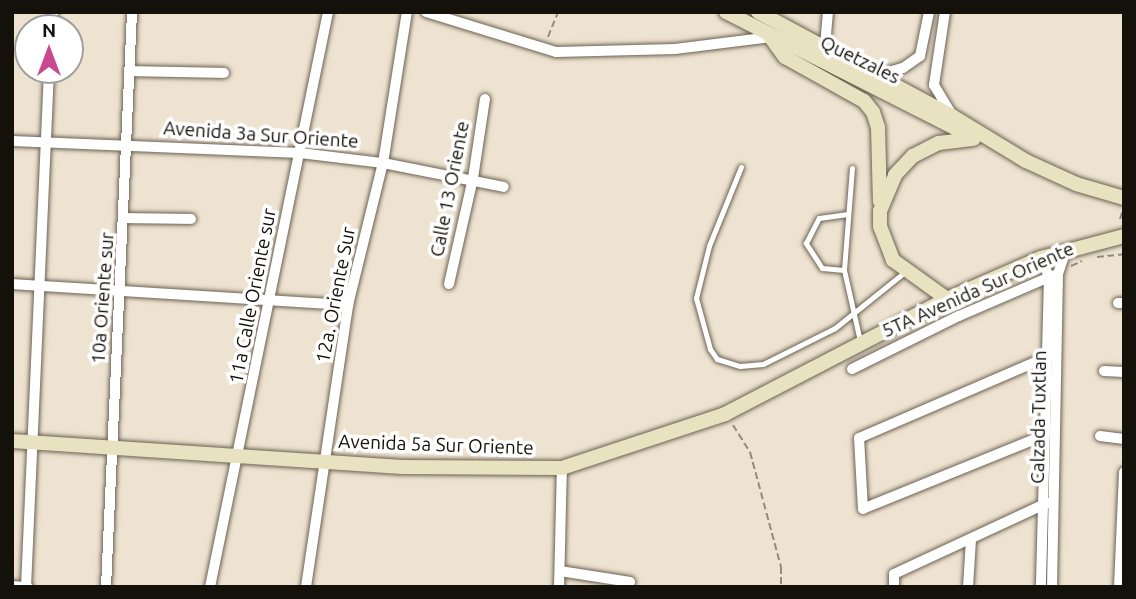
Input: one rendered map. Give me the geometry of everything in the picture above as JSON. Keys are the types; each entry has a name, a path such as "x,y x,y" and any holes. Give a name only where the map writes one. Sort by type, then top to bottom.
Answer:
{"main road":[{"name":"Quetzales","path":"726,12 771,37 983,139"},
{"name":"Quetzales","path":"758,12 952,116 983,139"},
{"path":"771,37 785,57 864,101 873,112 878,127 880,211 886,245 906,271 947,299"},
{"path":"880,211 895,175 913,156 939,143 983,139 1076,184 1124,198"},
{"name":"Avenida 5a Sur Oriente","path":"12,441 484,470 562,468 725,414 947,299 1041,258 1124,236"}],"street":[{"name":"10a Oriente sur","path":"106,587 119,288 125,218 124,143 132,12"},
{"name":"11a Calle Oriente sur","path":"210,587 240,453 328,12"},
{"name":"12a. Oriente Sur","path":"306,587 348,305 383,163 407,12"},
{"path":"426,12 556,52 675,49 771,37"},
{"path":"825,46 828,12"},
{"path":"878,75 903,68 920,56 929,12"},
{"path":"945,12 934,85 952,116"},
{"path":"130,71 224,73"},
{"path":"12,586 27,587 37,285 48,84"},
{"name":"Calle 13 Oriente","path":"449,284 473,178 485,100"},
{"name":"Avenida 3a Sur Oriente","path":"12,141 124,143 300,153 383,163 473,178 504,187"},
{"path":"125,218 191,219"},
{"name":"Calzada Tuxtlan","path":"1052,587 1045,435 1047,357 1053,275 1066,250"},
{"name":"Calzada Tuxtlan","path":"1041,258 1053,275 1049,502 1041,587"},
{"name":"5TA Avenida Sur Oriente","path":"852,369 959,316 1053,275"},
{"path":"12,284 119,288 348,305"},
{"path":"947,299 959,316"},
{"path":"1045,435 863,509 859,438 1047,357"},
{"path":"1104,371 1124,372"},
{"path":"1101,436 1124,439"},
{"path":"559,587 562,468"},
{"path":"1119,587 1122,572 1124,472"},
{"path":"894,587 894,574 1049,502"},
{"path":"968,587 971,539"},
{"path":"560,571 631,582"}],"lane":[{"path":"741,167 698,286 698,307 709,349 726,363 762,364 835,328 852,311 880,295 906,271"},
{"path":"852,168 844,270 861,344"},
{"path":"844,270 822,268 806,243 819,218 848,214"}],"path":[{"path":"544,48 558,12"},
{"path":"1120,219 1124,206"},
{"name":"5TA Avenida Sur Oriente","path":"1094,257 1124,254"},
{"name":"5TA Avenida Sur Oriente","path":"1053,275 1085,260"},
{"path":"733,424 750,452 781,567 781,587"}]}
